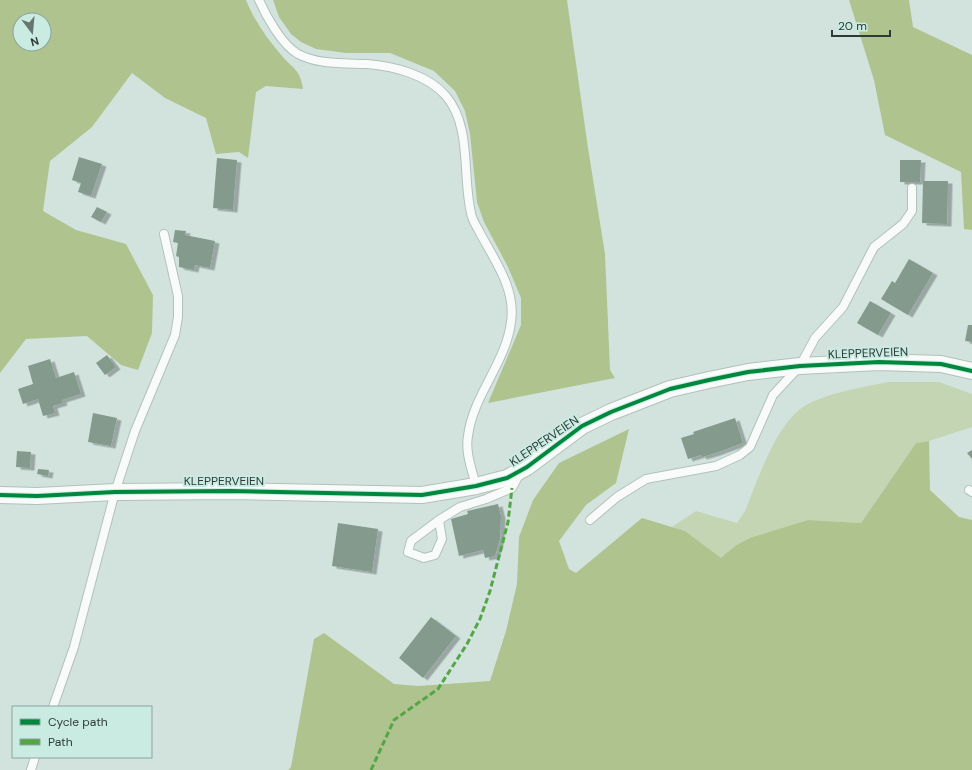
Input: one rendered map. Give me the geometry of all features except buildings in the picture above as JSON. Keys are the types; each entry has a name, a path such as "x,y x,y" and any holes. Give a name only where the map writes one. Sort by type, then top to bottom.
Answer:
{"street":[{"name":"KLEPPERVEIEN","path":"0,495 37,496 115,492 230,491 422,495 476,486 507,478 582,426 610,412 670,389 709,380 748,372 800,366 910,362 941,364 972,371"}],"lane":[{"path":"259,0 271,24 297,54 320,61 345,64 368,64 396,69 419,77 435,85 446,96 460,120 463,138 466,183 471,215 506,282 512,309 510,332 474,413 467,436 469,457 476,486"},
{"path":"590,520 617,497 646,479 716,466 740,455 750,447 773,395 800,366 815,338 842,307 874,247 903,224 912,211 912,188"},
{"path":"53,706 74,647 115,492 135,431 175,336 178,317 178,296 164,234"},
{"path":"439,520 442,539 435,555 424,558 408,552 411,540 439,520 460,507 486,499 512,488 522,469"},
{"path":"31,770 35,758"}],"green space":[{"path":"0,0 246,0 266,36 298,73 303,89 266,86 256,92 248,158 239,152 216,154 206,118 165,98 132,73 92,127 50,161 43,211 76,230 126,244 153,295 152,333 138,370 121,365 87,336 26,339 0,373"},
{"path":"273,0 567,0 605,254 610,370 615,378 488,403 521,325 521,298 508,267 484,222 477,202 470,134 465,111 455,91 434,71 390,53 346,53 316,49 301,42 291,34 279,17"},
{"path":"849,0 909,0 913,27 972,55 972,230 964,229 961,172 885,135 874,80"},
{"path":"888,382 939,382 972,394 972,427 929,441 916,443 861,523 808,520 735,546 721,559 685,531 672,527 696,511 737,523 745,511 768,454 784,427 793,416 803,407 812,402 833,394"},
{"path":"629,429 616,483 586,505 559,541 569,569 576,573 642,518 685,531 721,558 735,546 750,538 808,520 861,523 916,443 929,441 930,490 959,517 972,520 972,770 288,770 291,767 314,639 324,633 394,684 418,686 490,681 506,631 517,584 519,537 533,500 559,463"}],"marked path":[{"path":"371,770 394,720 438,689 467,644 480,619 490,591 508,522 512,488"}],"cycle path":[{"path":"0,495 37,496 115,492 230,491 422,495 476,486 507,478 527,467 582,426 611,412 670,389 709,380 748,372 800,366 879,362 941,364 972,371"}]}
